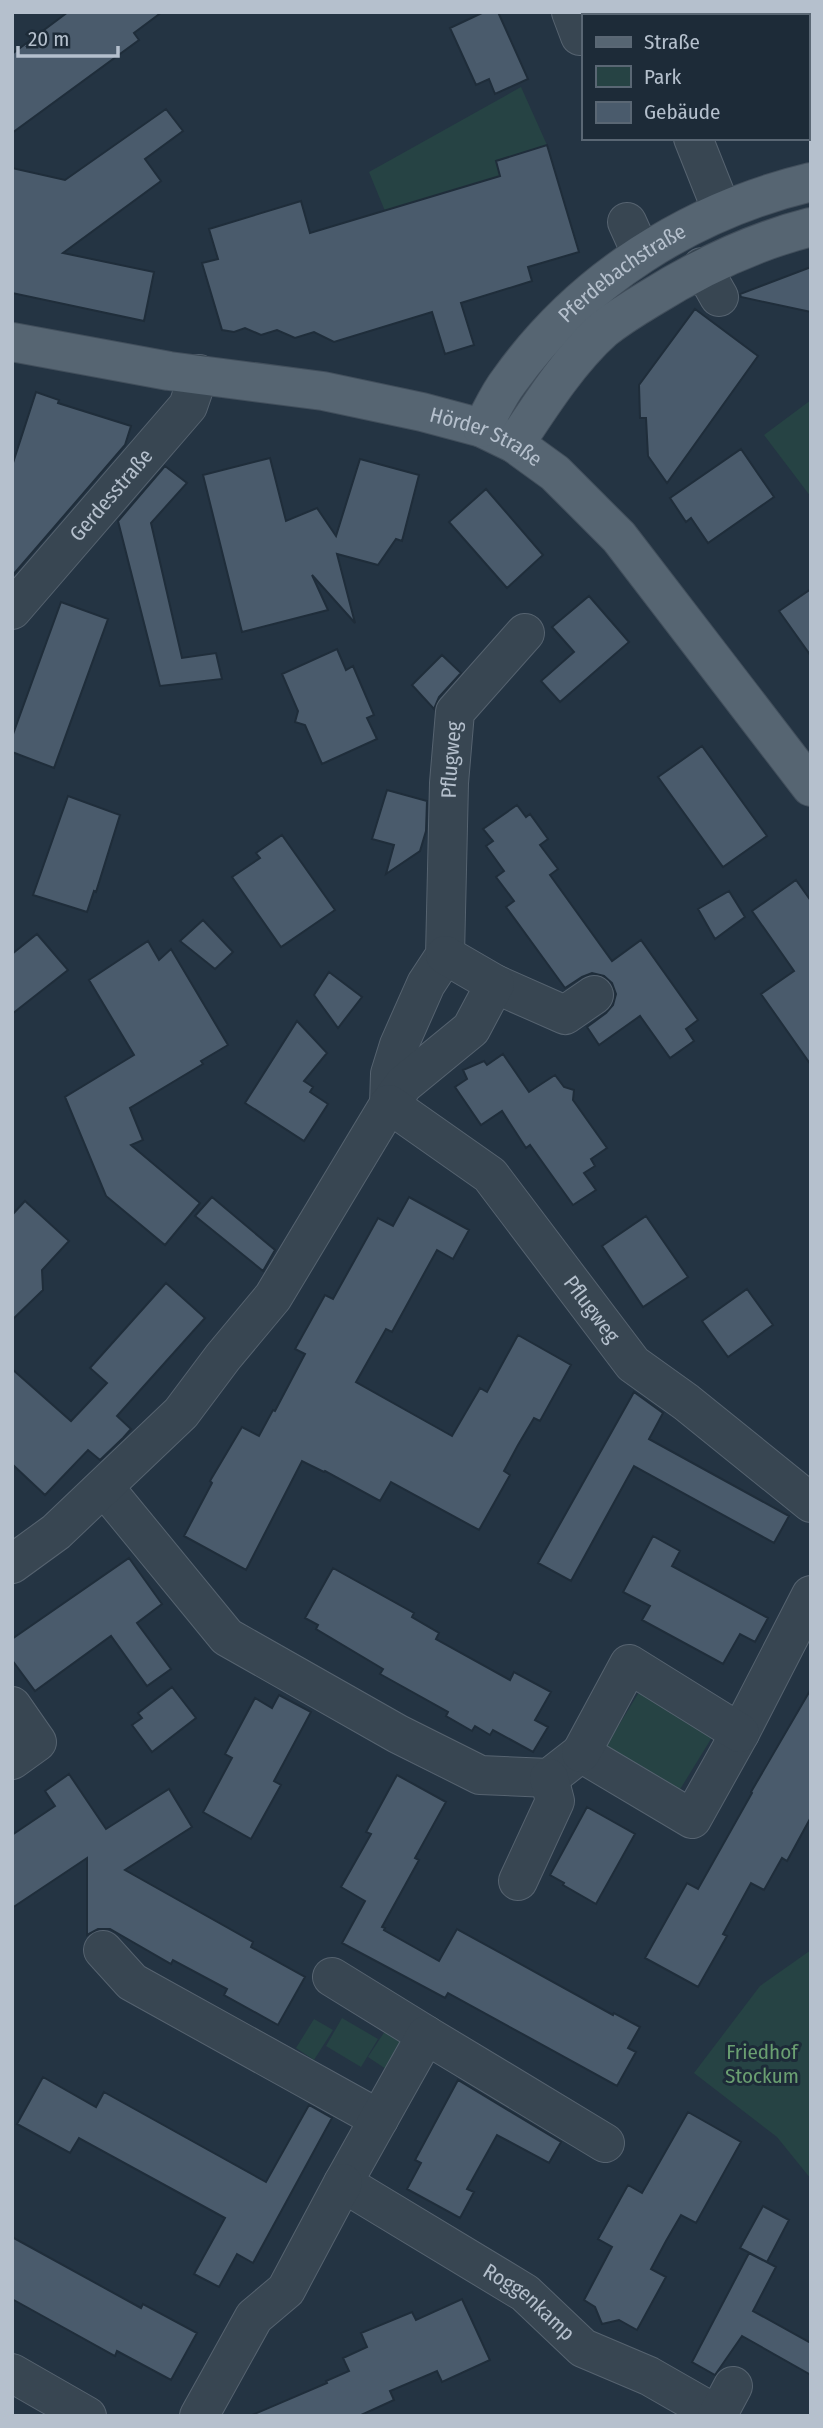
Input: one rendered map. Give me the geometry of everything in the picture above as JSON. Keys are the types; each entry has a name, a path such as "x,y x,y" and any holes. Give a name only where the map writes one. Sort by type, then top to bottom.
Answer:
{"main road":[{"name":"Pferdebachstraße","path":"498,436 508,382 541,342 599,284 634,238 811,182"},
{"name":"Pferdebachstraße","path":"498,436 564,376 604,330 711,282 762,241 811,227"},
{"name":"Hörder Straße","path":"12,342 169,371 323,391 422,412 498,436 555,473 619,537 811,788"}],"street":[{"path":"694,140 722,211"},
{"name":"Gerdesstraße","path":"12,610 188,406 199,374"},
{"name":"Pflugweg","path":"445,955 449,783 455,712 525,633"},
{"path":"388,1104 390,1074 399,1045 426,984 445,955 495,984 565,1015 594,995"},
{"path":"12,1564 56,1532 181,1413 273,1297 388,1104 404,1084 471,1029 495,984"},
{"name":"Pflugweg","path":"388,1104 490,1175 633,1364 686,1402 811,1503"},
{"path":"104,1487 227,1637 398,1734 480,1775 549,1778 581,1753 629,1664 740,1733"},
{"path":"581,1753 692,1819 811,1595"},
{"path":"12,1706 37,1742 12,1759"},
{"path":"518,1881 555,1801 549,1778"},
{"path":"103,1950 132,1982 379,2119"},
{"path":"332,1977 605,2143"},
{"path":"199,2416 254,2317 286,2290 426,2035"},
{"name":"Roggenkamp","path":"343,2183 525,2293 583,2348 722,2408"},
{"path":"12,2373 87,2416"}],"green space":[{"path":"521,87 547,145 496,160 500,176 385,211 369,172"},
{"path":"811,400 811,497 764,435"},
{"path":"641,1689 714,1734 679,1791 606,1746"},
{"name":"Friedhof Stockum","path":"811,1950 811,2179 777,2137 694,2073 760,1986"},
{"path":"342,2018 378,2039 361,2067 326,2046"},
{"path":"314,2019 333,2030 314,2060 296,2048"},
{"path":"387,2028 404,2040 386,2069 368,2057"}],"building":[{"path":"68,12 162,12 134,33 139,40 12,133 12,54"},
{"path":"484,12 498,12 528,79 495,94 489,79 476,85 450,28"},
{"path":"166,109 183,131 145,159 161,181 63,253 154,272 144,321 12,293 12,168 65,180"},
{"path":"547,145 579,252 528,267 532,281 461,303 474,345 445,354 432,312 334,342 314,332 295,338 277,330 261,335 245,328 234,332 222,330 202,263 218,259 209,229 301,201 310,233 500,176 496,161"},
{"path":"811,267 811,312 741,297 740,294"},
{"path":"695,309 758,356 667,483 648,456 646,418 640,418 639,385"},
{"path":"36,392 59,400 58,403 131,426 125,445 12,576 12,466"},
{"path":"741,449 774,497 708,543 691,518 686,522 670,498"},
{"path":"270,458 286,521 317,508 336,536 360,459 419,475 402,541 396,539 378,565 337,554 355,623 312,575 328,610 242,632 203,475"},
{"path":"165,466 187,483 151,523 182,658 216,653 222,679 160,686 118,521"},
{"path":"486,489 543,555 507,588 449,522"},
{"path":"811,589 811,656 779,611"},
{"path":"589,596 629,642 560,702 541,681 574,652 552,627"},
{"path":"61,602 108,619 54,768 12,752 12,737"},
{"path":"337,649 346,670 353,666 374,715 367,718 377,739 322,764 305,725 295,722 298,711 282,674"},
{"path":"442,655 461,673 439,697 434,709 412,685"},
{"path":"702,746 767,836 723,867 658,777"},
{"path":"387,790 427,801 426,831 420,851 386,874 394,845 372,839"},
{"path":"68,796 120,815 87,912 33,895"},
{"path":"517,805 526,817 530,814 548,839 540,845 558,869 550,875 612,961 641,940 698,1020 686,1029 694,1041 670,1058 640,1016 599,1045 587,1027 613,1005 616,994 612,983 604,976 592,973 565,988 506,907 514,901 496,877 504,871 486,846 493,841 483,829"},
{"path":"282,835 335,910 281,947 232,877 260,858 256,853"},
{"path":"796,880 811,901 811,1065 761,994 794,971 752,911"},
{"path":"729,891 745,917 715,939 698,909"},
{"path":"203,920 233,952 215,969 180,941"},
{"path":"37,934 68,970 12,1014 12,954"},
{"path":"148,941 159,960 171,949 228,1045 201,1061 203,1064 130,1108 143,1140 131,1145 200,1203 165,1245 106,1196 65,1097 134,1055 89,980"},
{"path":"329,972 362,997 338,1028 314,995"},
{"path":"297,1021 327,1053 304,1081 313,1087 310,1092 328,1104 304,1141 245,1103"},
{"path":"503,1054 529,1092 555,1075 564,1087 574,1090 573,1100 607,1148 591,1159 595,1166 584,1173 596,1190 573,1205 530,1145 526,1148 502,1111 481,1125 455,1087 467,1079 463,1070 484,1061 487,1065"},
{"path":"212,1197 275,1250 263,1271 195,1216"},
{"path":"409,1197 469,1230 453,1259 437,1250 392,1332 386,1329 356,1382 452,1436 480,1388 487,1392 518,1335 571,1365 540,1421 534,1418 518,1445 504,1471 510,1475 479,1530 391,1482 380,1501 302,1461 246,1570 184,1536 212,1483 210,1481 242,1427 259,1436 273,1410 275,1411 305,1354 295,1349 325,1295 333,1299 378,1218 393,1226"},
{"path":"25,1201 69,1241 42,1270 43,1290 12,1320 12,1215"},
{"path":"646,1216 688,1277 643,1307 602,1246"},
{"path":"166,1283 205,1318 117,1416 131,1429 123,1438 100,1460 88,1450 45,1495 12,1464 12,1369 71,1421 107,1383 90,1368"},
{"path":"747,1289 773,1325 728,1357 702,1321"},
{"path":"634,1392 663,1413 649,1439 789,1516 774,1543 634,1466 571,1581 538,1563"},
{"path":"653,1536 680,1551 672,1566 768,1618 755,1642 740,1634 723,1664 642,1620 650,1606 623,1592"},
{"path":"129,1558 162,1604 137,1623 171,1669 147,1686 111,1636 35,1691 12,1660 12,1639"},
{"path":"333,1568 414,1613 412,1617 439,1633 436,1639 510,1680 514,1672 551,1692 535,1720 548,1727 533,1752 493,1730 490,1735 475,1726 472,1731 446,1716 448,1712 380,1674 383,1669 316,1629 318,1625 305,1618"},
{"path":"172,1687 196,1718 152,1752 132,1725 142,1718 138,1713"},
{"path":"811,1689 811,1817 787,1861 782,1858 764,1890 751,1883 723,1934 727,1936 698,1987 645,1958 687,1883 698,1889"},
{"path":"279,1695 311,1712 274,1781 281,1785 251,1839 203,1812 232,1758 225,1754 255,1698 272,1708"},
{"path":"69,1774 106,1829 169,1789 192,1827 125,1870 253,1942 251,1947 305,1977 278,2025 224,1995 227,1989 173,1960 171,1964 110,1929 98,1929 87,1935 87,1858 12,1908 12,1835 55,1806 45,1791"},
{"path":"397,1775 446,1802 415,1858 419,1860 382,1927 384,1930 439,1961 457,1929 613,2015 614,2013 640,2027 628,2048 636,2052 617,2086 448,1993 445,1998 342,1943 365,1901 341,1887 371,1834 366,1832"},
{"path":"587,1807 635,1834 596,1904 550,1875"},
{"path":"43,2077 96,2107 104,2092 266,2182 309,2105 332,2118 253,2263 237,2254 219,2287 194,2274 225,2218 79,2138 70,2153 17,2124"},
{"path":"458,2080 561,2142 549,2163 497,2135 467,2189 474,2192 460,2218 407,2189 421,2163 415,2160"},
{"path":"688,2112 741,2142 696,2223 681,2215 666,2241 651,2269 666,2277 637,2330 619,2320 602,2324 595,2307 584,2300 612,2247 598,2239 628,2185 642,2193"},
{"path":"763,2206 789,2220 767,2262 740,2248"},
{"path":"12,2237 141,2308 143,2304 197,2333 171,2380 117,2351 115,2356 12,2299"},
{"path":"749,2253 776,2267 753,2311 811,2343 811,2375 742,2336 715,2375 692,2362"},
{"path":"462,2299 490,2360 442,2382 437,2371 390,2391 394,2400 359,2416 250,2416 349,2371 343,2358 367,2347 361,2333 412,2312 416,2320"}]}
